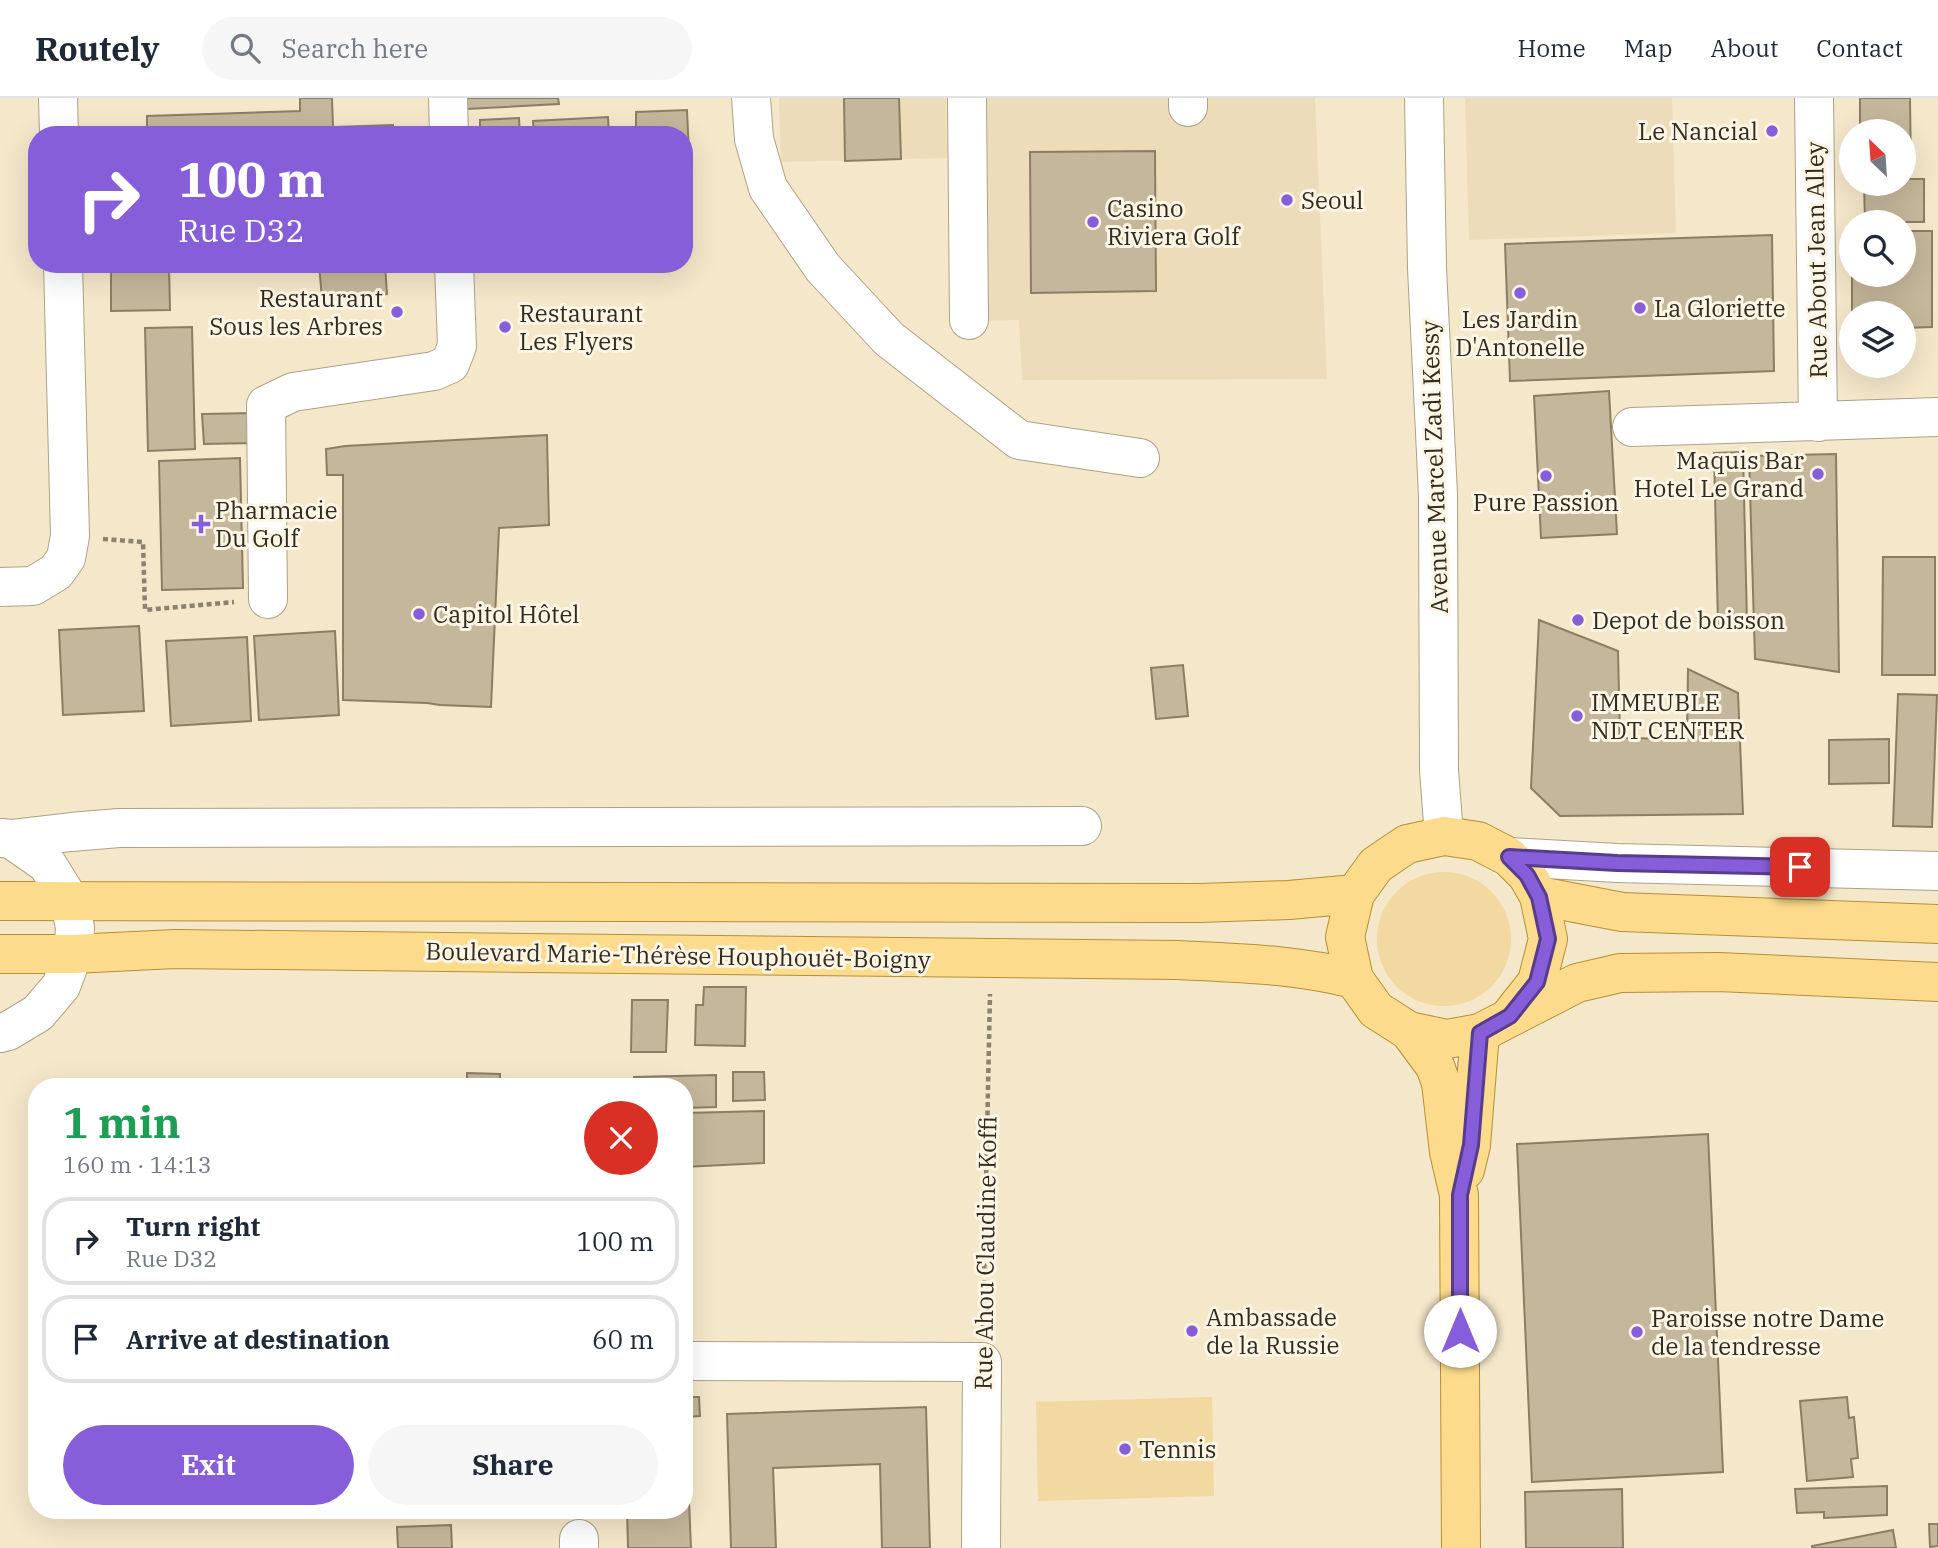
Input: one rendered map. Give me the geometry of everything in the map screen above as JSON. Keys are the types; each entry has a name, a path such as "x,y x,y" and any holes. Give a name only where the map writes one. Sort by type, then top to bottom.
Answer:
{"main road":[{"path":"1460,1195 1449,1152 1441,1083 1435,1066 1409,1031 1376,1010 1354,979 1345,937 1354,894 1377,864 1407,844 1444,836 1479,841 1509,857 1527,875 1539,897 1548,939 1537,982 1495,1025 1460,1195 1461,1548"},
{"name":"Boulevard Marie-Thérèse Houphouët-Boigny","path":"0,901 1199,903 1289,900 1354,894"},
{"path":"1539,897 1622,912 1938,924"},
{"name":"Boulevard Marie-Thérèse Houphouët-Boigny","path":"0,954 175,949 1178,960 1287,966 1354,979"},
{"path":"1409,1031 1447,1038 1495,1025 1577,983 1620,973 1718,972 1938,982"}],"street":[{"path":"58,98 59,126"},
{"path":"448,98 449,126"},
{"path":"751,98 754,139 768,188 823,268 889,340 1019,440 1140,458"},
{"path":"967,98 968,320"},
{"name":"Avenue Marcel Zadi Kessy","path":"1424,98 1427,268 1438,495 1439,770 1444,836"},
{"name":"Rue About Jean Alley","path":"1814,98 1818,422"},
{"path":"0,587 33,586 56,572 66,558 71,536 63,273"},
{"path":"268,599 266,405 293,392 434,372 450,364 457,346 454,273"},
{"path":"1632,427 1938,417"},
{"path":"6,839 133,828 1082,827"},
{"path":"0,1033 38,1013 61,986 73,954 75,928 70,901 47,864 6,839"},
{"path":"1509,857 1617,863 1938,871"},
{"path":"693,1361 982,1362"},
{"name":"Rue Ahou Claudine Koffi","path":"981,1548 982,1362"}],"path":[{"path":"71,536 142,542 145,610 268,599"},
{"name":"Rue Ahou Claudine Koffi","path":"982,1362 989,958"}],"shaded area":[{"path":"779,98 946,98 947,158 781,162"},
{"path":"970,98 1315,98 1327,379 1022,380 1019,320 975,321"},
{"path":"1465,98 1672,98 1676,233 1469,240"},
{"path":"1444,872 1470,877 1492,891 1506,913 1511,939 1506,965 1492,987 1470,1001 1444,1006 1418,1001 1396,987 1382,965 1377,939 1382,913 1396,891 1418,877"},
{"name":"Tennis","path":"1212,1397 1214,1496 1038,1501 1036,1402"}],"building":[{"path":"300,98 332,98 333,126 147,126 147,116 300,111"},
{"path":"466,98 558,98 559,104 467,109"},
{"path":"844,98 899,98 901,159 845,161"},
{"path":"1860,98 1910,98 1910,119 1860,119"},
{"path":"687,110 688,126 636,126 636,112"},
{"path":"608,117 608,126 533,126 533,121"},
{"path":"519,118 519,126 480,126 480,120"},
{"name":"Casino Riviera Golf","path":"1155,151 1156,291 1031,293 1030,152"},
{"path":"1916,179 1924,179 1924,222 1916,222 1916,210 1865,210 1864,196 1916,196"},
{"path":"1916,231 1932,231 1932,327 1916,328 1916,301 1852,301 1852,287 1916,287"},
{"name":"La Gloriette","path":"1772,235 1774,371 1510,381 1505,244"},
{"path":"111,273 169,273 170,310 111,311"},
{"path":"320,273 386,273 387,294 322,299"},
{"path":"192,327 195,449 148,451 145,328"},
{"path":"1609,391 1617,534 1541,538 1534,396"},
{"path":"254,413 255,443 204,444 202,414"},
{"name":"Capitol Hôtel","path":"547,435 549,525 499,528 491,707 343,700 343,475 327,475 326,449"},
{"path":"1743,452 1747,623 1718,624 1714,453"},
{"path":"1836,454 1839,672 1755,659 1749,456"},
{"name":"Pharmacie Du Golf","path":"240,458 243,588 162,590 159,461"},
{"path":"1883,557 1935,557 1935,675 1882,675"},
{"name":"IMMEUBLE NDT CENTER","path":"1539,620 1618,651 1620,738 1687,739 1688,669 1738,693 1743,814 1560,816 1531,788"},
{"path":"139,626 144,711 63,715 59,630"},
{"path":"335,631 339,715 259,720 254,636"},
{"path":"247,637 251,721 171,726 166,641"},
{"path":"1183,665 1188,716 1156,719 1151,668"},
{"path":"1898,694 1937,695 1932,827 1893,826"},
{"path":"1889,739 1889,783 1829,784 1829,740"},
{"path":"704,987 746,987 745,1046 695,1045 696,1005 703,1005"},
{"path":"632,1000 668,1000 666,1052 631,1052"},
{"path":"733,1072 764,1072 765,1100 733,1101"},
{"path":"467,1073 500,1074 500,1078 467,1078"},
{"path":"716,1075 716,1107 693,1108 693,1078 634,1077"},
{"path":"764,1111 764,1163 693,1167 693,1113"},
{"path":"1708,1134 1723,1472 1532,1482 1517,1144"},
{"path":"693,1397 699,1397 700,1416 693,1416"},
{"path":"1847,1397 1849,1418 1854,1417 1858,1458 1851,1459 1853,1477 1807,1481 1800,1401"},
{"path":"926,1407 930,1548 882,1548 880,1464 773,1468 776,1548 731,1548 727,1414"},
{"path":"1887,1486 1887,1515 1824,1518 1824,1512 1797,1513 1795,1489"},
{"path":"1622,1489 1623,1548 1526,1548 1525,1492"},
{"path":"627,1519 690,1519 691,1548 628,1548"},
{"path":"1929,1524 1938,1524 1938,1546 1930,1547"},
{"path":"451,1525 452,1548 398,1548 397,1527"},
{"path":"1893,1530 1896,1548 1812,1548 1812,1546"}],"place":[{"name":"Le Nancial","path":"1772,131"},
{"name":"Seoul","path":"1287,200"},
{"name":"Casino Riviera Golf","path":"1093,222"},
{"name":"Les Jardin D'Antonelle","path":"1520,293"},
{"name":"La Gloriette","path":"1640,308"},
{"name":"Restaurant Sous les Arbres","path":"397,312"},
{"name":"Restaurant Les Flyers","path":"505,327"},
{"name":"Maquis Bar Hotel Le Grand","path":"1818,474"},
{"name":"Pure Passion","path":"1546,476"},
{"name":"Pharmacie Du Golf","path":"201,524"},
{"name":"Capitol Hôtel","path":"419,614"},
{"name":"Depot de boisson","path":"1578,620"},
{"name":"IMMEUBLE NDT CENTER","path":"1577,716"},
{"name":"Ambassade de la Russie","path":"1192,1331"},
{"name":"Paroisse notre Dame de la tendresse","path":"1637,1332"},
{"name":"Tennis","path":"1125,1449"}],"route":[{"path":"1460,1331 1460,1195 1471,1145 1480,1033 1510,1016 1537,982 1548,939 1539,897 1527,875 1509,857 1617,863 1800,867"}]}
